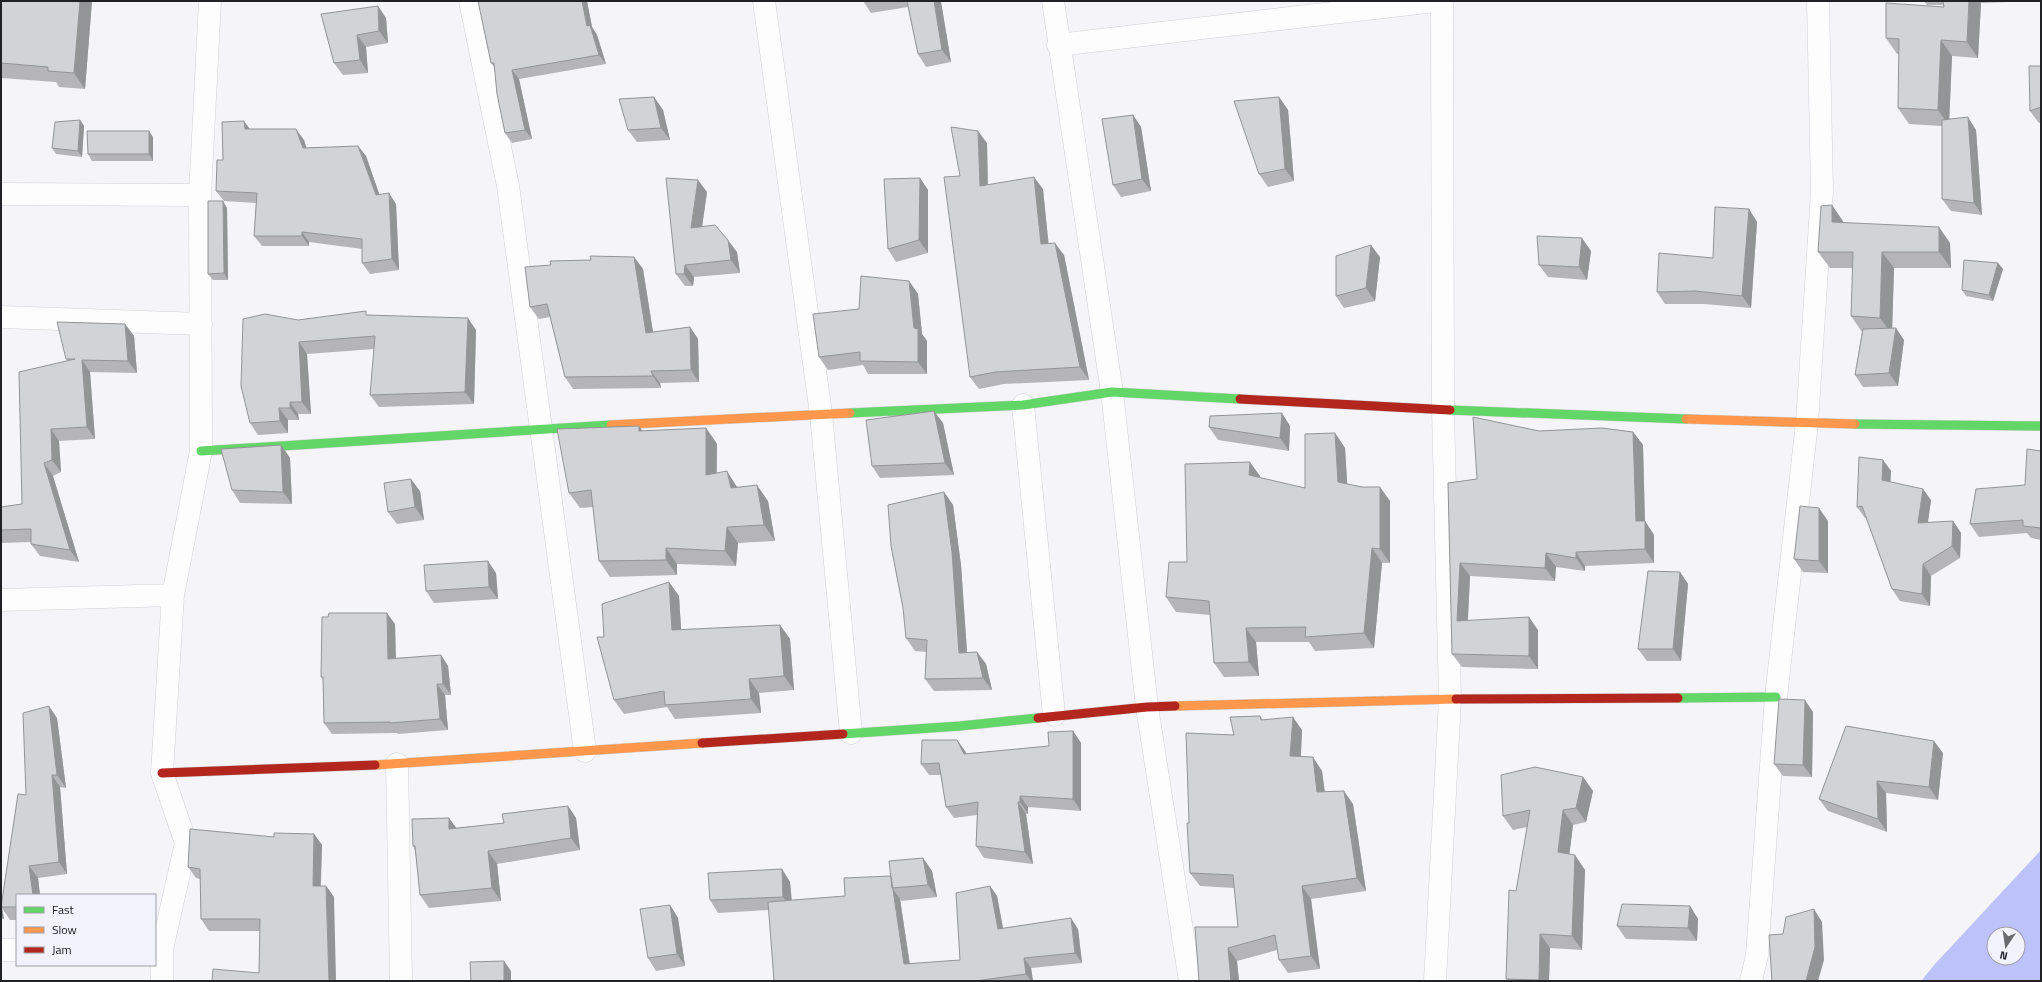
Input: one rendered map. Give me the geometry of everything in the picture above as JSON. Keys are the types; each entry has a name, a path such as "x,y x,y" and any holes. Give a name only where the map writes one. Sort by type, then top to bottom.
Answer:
{"street":[{"path":"162,981 158,949 186,843 162,773 173,595 201,451 200,195 210,1"},
{"path":"470,1 508,186 585,752"},
{"path":"764,1 821,414 851,733"},
{"path":"1053,1 1058,45 1112,392 1147,707 1190,981"},
{"path":"1058,45 1435,1"},
{"path":"1435,981 1450,699 1443,410 1442,1"},
{"path":"1751,981 1757,955 1776,697 1807,423 1822,192 1818,1"},
{"path":"1,194 200,195"},
{"path":"1,317 201,324"},
{"path":"201,451 541,428 1023,405 1112,392 1443,410 1807,423 2041,426"},
{"path":"1023,405 1054,715"},
{"path":"1,600 173,595"},
{"path":"162,773 397,764 585,752 960,726 1054,715 1147,707 1450,699 1776,697"},
{"path":"397,764 401,981"},
{"path":"1,950 16,950"}],"water":[{"path":"2041,850 2041,981 1921,981 1935,964"}],"building":[{"path":"1,1 80,1 74,73 48,71 48,67 1,63"},
{"path":"478,1 582,1 587,26 590,25 599,55 512,70 525,130 505,133 497,94 494,63 491,63"},
{"path":"907,1 934,1 942,50 918,54"},
{"path":"1943,1 1969,1 1967,42 1941,40 1938,110 1898,108 1899,39 1886,38 1886,3 1944,7"},
{"path":"378,6 379,31 357,35 360,60 334,63 321,14"},
{"path":"2029,66 2041,66 2041,107 2030,111"},
{"path":"654,97 661,128 628,130 619,99"},
{"path":"1279,97 1285,169 1259,174 1234,101"},
{"path":"1133,115 1142,179 1113,185 1102,119"},
{"path":"1968,117 1974,203 1942,199 1942,120"},
{"path":"80,120 78,151 52,148 55,122"},
{"path":"244,121 245,129 296,129 303,148 358,146 376,195 389,193 392,259 362,263 362,239 302,232 302,236 254,236 257,193 216,191 217,160 223,160 222,122"},
{"path":"951,127 978,131 980,186 1034,177 1041,244 1055,243 1080,367 995,372 970,377 944,177 960,176"},
{"path":"87,131 149,131 149,154 88,154"},
{"path":"666,178 698,180 691,228 715,225 728,240 731,260 685,265 684,274 676,274"},
{"path":"920,178 919,240 888,249 884,179"},
{"path":"208,201 223,201 224,273 208,274"},
{"path":"1832,205 1832,222 1939,227 1939,252 1882,252 1880,318 1851,316 1853,252 1818,252 1821,206"},
{"path":"1715,207 1749,209 1742,296 1695,291 1657,292 1659,253 1713,258"},
{"path":"1537,236 1582,238 1579,267 1539,265"},
{"path":"1371,245 1366,288 1336,296 1336,256"},
{"path":"590,256 634,257 646,333 690,327 691,370 651,371 653,376 565,377 547,304 530,307 525,267 551,265 550,261 591,260"},
{"path":"1964,260 1998,263 1989,295 1962,290"},
{"path":"861,276 909,281 914,328 918,329 918,362 860,361 860,352 819,357 813,314 859,309"},
{"path":"366,311 366,315 468,318 465,392 370,395 375,336 299,342 302,402 290,402 290,408 279,408 280,421 250,423 241,386 243,319 265,314 298,320"},
{"path":"57,322 125,324 128,361 82,360 87,427 51,429 52,460 44,463 70,550 31,544 31,529 1,530 1,507 22,504 19,372 75,359 66,359"},
{"path":"1896,328 1889,373 1855,375 1863,329"},
{"path":"934,411 945,463 872,466 866,420"},
{"path":"1282,413 1280,438 1209,427 1210,416"},
{"path":"1473,417 1539,431 1602,428 1633,432 1636,521 1645,521 1645,549 1576,552 1576,558 1546,553 1545,568 1460,563 1457,621 1529,617 1529,656 1452,654 1448,483 1477,479"},
{"path":"639,426 639,431 706,428 706,475 727,471 731,488 757,485 764,525 727,527 725,551 666,548 666,560 599,561 591,490 569,493 557,429"},
{"path":"1335,433 1338,482 1362,487 1380,487 1380,549 1372,548 1364,633 1305,637 1306,627 1246,628 1249,662 1214,663 1209,601 1166,597 1169,562 1187,562 1185,464 1250,462 1249,475 1305,488 1305,434"},
{"path":"281,445 283,492 232,490 221,449"},
{"path":"2027,449 2041,451 2041,528 2023,526 2023,520 1970,524 1976,489 2025,485"},
{"path":"1859,457 1883,460 1882,480 1923,489 1918,523 1953,521 1952,546 1923,564 1922,594 1892,589 1862,506 1857,507"},
{"path":"411,479 415,507 388,512 384,483"},
{"path":"944,492 952,552 959,653 977,652 983,678 925,679 927,640 906,638 903,608 891,546 888,505"},
{"path":"1800,506 1819,508 1819,561 1794,559"},
{"path":"488,561 489,587 426,591 424,565"},
{"path":"1648,571 1680,572 1673,649 1638,649"},
{"path":"669,582 672,630 780,625 784,676 749,679 751,699 665,705 664,691 614,700 597,637 604,637 602,604"},
{"path":"329,613 387,613 388,659 441,655 443,684 437,684 440,719 390,723 324,723 323,677 321,677 322,617 328,617"},
{"path":"1779,699 1805,700 1803,765 1774,764"},
{"path":"49,706 57,775 52,775 59,862 29,866 33,894 16,894 16,907 1,907 18,794 26,795 23,713"},
{"path":"1260,716 1261,720 1293,717 1290,756 1313,757 1317,792 1344,791 1357,878 1302,886 1311,956 1279,960 1275,935 1228,948 1231,981 1199,981 1195,927 1238,927 1233,875 1190,873 1187,823 1189,823 1186,733 1234,735 1230,717"},
{"path":"1846,726 1934,741 1929,787 1877,781 1878,819 1819,799"},
{"path":"1073,731 1073,799 1020,796 1020,802 1018,802 1025,852 976,846 978,802 946,807 939,763 921,764 922,740 957,740 964,754 1049,746 1048,732"},
{"path":"1535,767 1583,777 1576,808 1563,810 1558,852 1575,855 1572,936 1540,934 1539,980 1506,979 1509,890 1516,891 1530,810 1503,816 1501,775"},
{"path":"568,806 571,838 488,851 492,888 420,895 415,846 413,846 412,819 449,818 449,829 504,823 502,814"},
{"path":"190,829 274,837 274,833 314,834 313,886 326,886 329,981 212,981 213,969 259,973 260,919 201,919 200,869 188,867"},
{"path":"923,858 928,885 892,888 889,861"},
{"path":"782,869 783,897 710,900 708,873"},
{"path":"891,876 904,964 960,960 956,893 990,886 998,929 1071,918 1075,953 1024,958 1026,974 975,981 774,981 768,902 845,896 844,878"},
{"path":"1622,904 1690,906 1688,928 1617,926"},
{"path":"670,905 677,954 648,958 640,909"},
{"path":"1814,909 1815,947 1806,981 1772,981 1769,935 1783,934 1786,917"},
{"path":"504,961 504,981 471,981 470,962"}],"traffic: fast":[{"path":"850,413 1023,405 1112,392 1240,399"},
{"path":"1450,410 1686,419"},
{"path":"1855,424 2041,426"},
{"path":"201,451 611,425"},
{"path":"1678,698 1776,697"},
{"path":"843,734 960,726 1038,718"}],"traffic: slow":[{"path":"611,425 850,413"},
{"path":"1686,419 1855,424"},
{"path":"1175,706 1456,699"},
{"path":"375,765 702,743"}],"traffic: jam":[{"path":"1240,399 1450,410"},
{"path":"1456,699 1678,698"},
{"path":"1038,718 1147,707 1175,706"},
{"path":"702,743 843,734"},
{"path":"162,773 375,765"}]}
